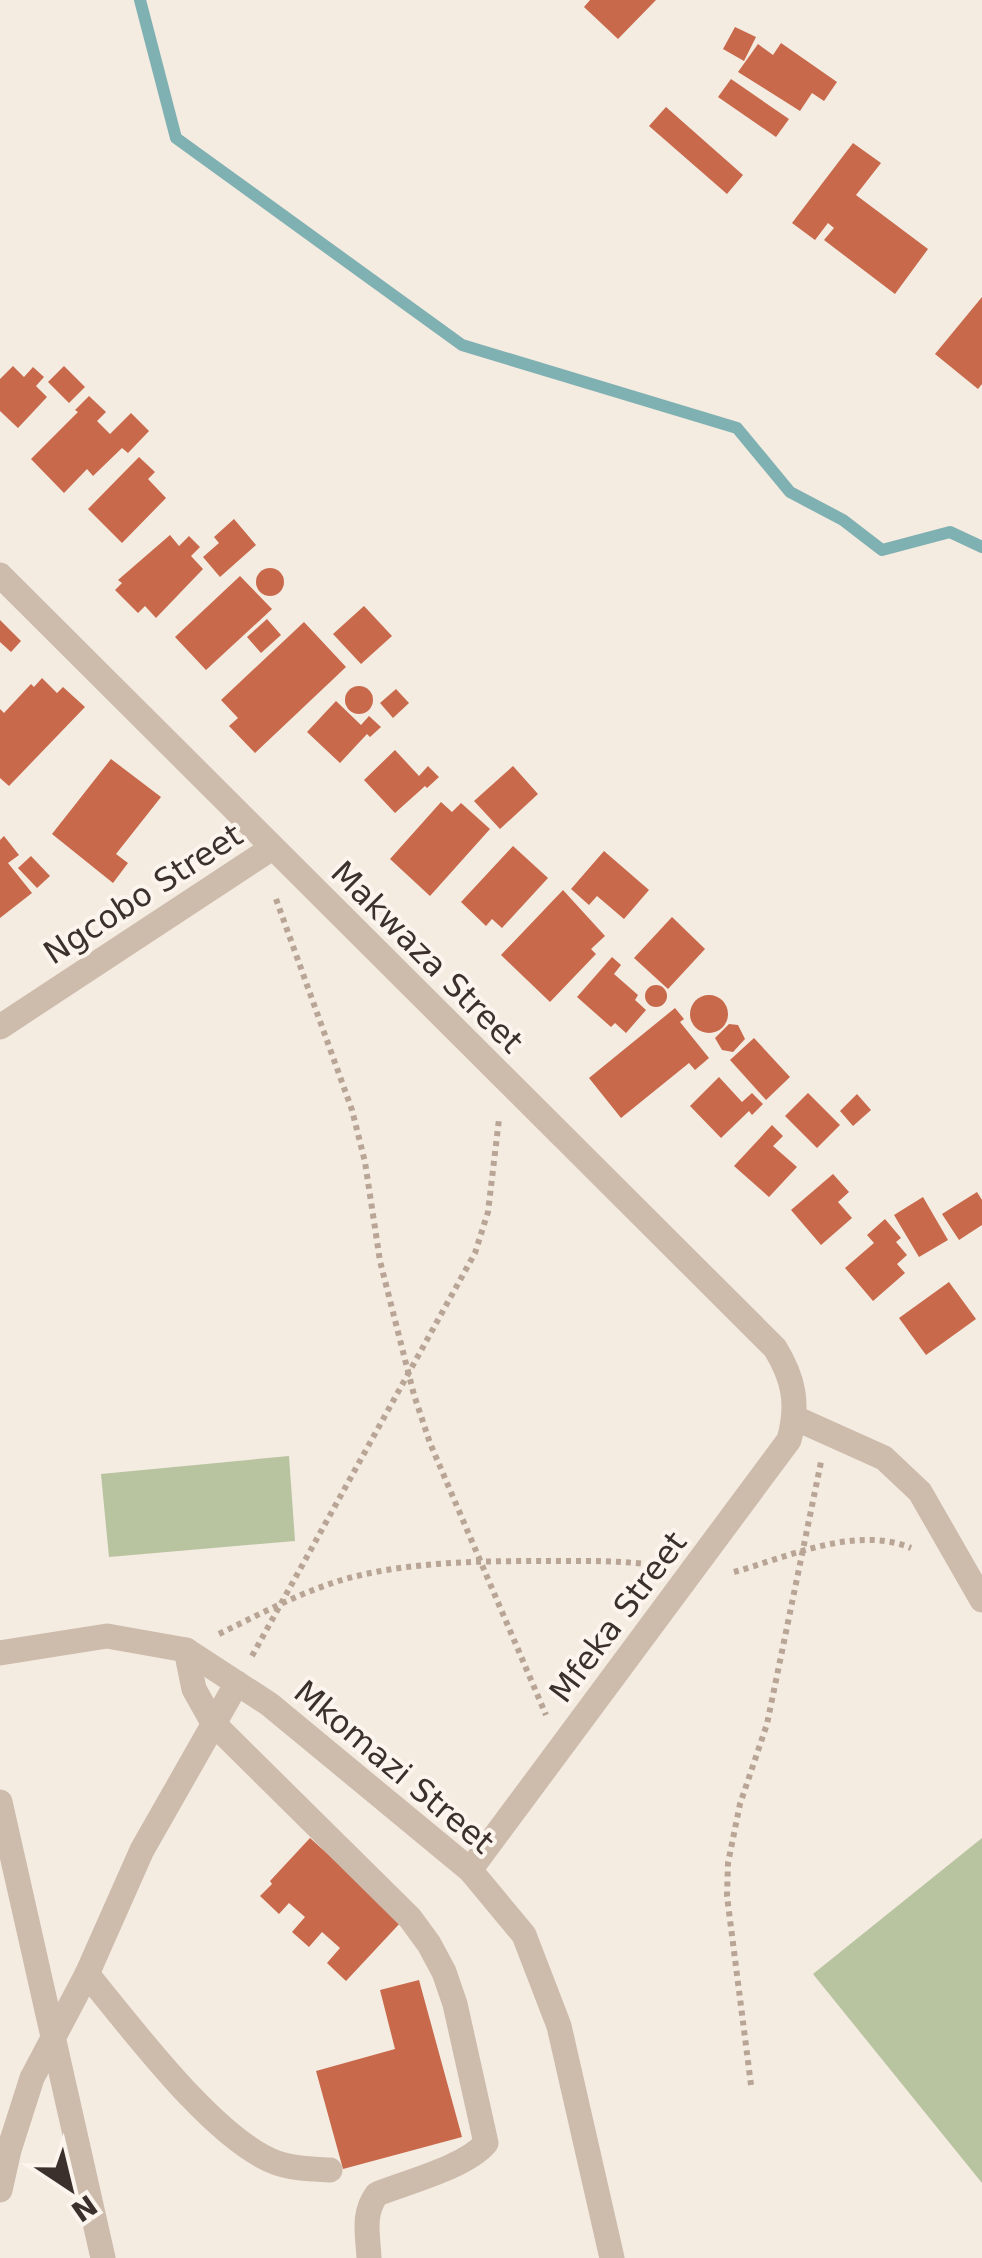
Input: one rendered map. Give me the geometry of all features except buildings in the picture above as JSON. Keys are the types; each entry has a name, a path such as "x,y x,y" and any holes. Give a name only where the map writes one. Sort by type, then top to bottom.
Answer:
{"street":[{"name":"Makwaza Street","path":"0,575 266,852 503,1078 775,1348 788,1370 795,1406"},
{"name":"Ngcobo Street","path":"0,1027 266,852"},
{"path":"795,1406 828,1431 884,1458 920,1492 976,1589"},
{"name":"Mfeka Street","path":"470,1870 770,1468 789,1440 795,1406"},
{"name":"Mkomazi Street","path":"0,1653 107,1636 186,1650 269,1704 470,1870 524,1935 559,2026 612,2258"},
{"path":"186,1650 194,1689 212,1724 410,1918 444,1972 455,2004 486,2143 478,2153 377,2194 369,2204 366,2221 369,2258"},
{"path":"0,2190 20,2110 52,2036 86,1974 142,1850 236,1683"},
{"path":"0,1802 103,2258"},
{"path":"86,1974 169,2071 239,2141 276,2163 330,2170"}],"path":[{"path":"266,852 352,1110 365,1162 380,1260 408,1374 430,1442 560,1749"},
{"path":"236,1683 475,1254 490,1196 503,1078"},
{"path":"751,2086 727,1896 728,1863 740,1804 767,1724 828,1431"},
{"path":"186,1650 282,1603 344,1580 383,1571 480,1562 633,1562 690,1575 730,1573 855,1540 880,1540 906,1545 976,1589"}],"green space":[{"path":"289,1456 295,1541 109,1557 101,1474"},
{"path":"982,1838 982,2183 813,1974"}],"waterway":[{"path":"140,0 176,138 462,345 737,428 790,492 843,520 882,550 950,532 982,547"}]}
